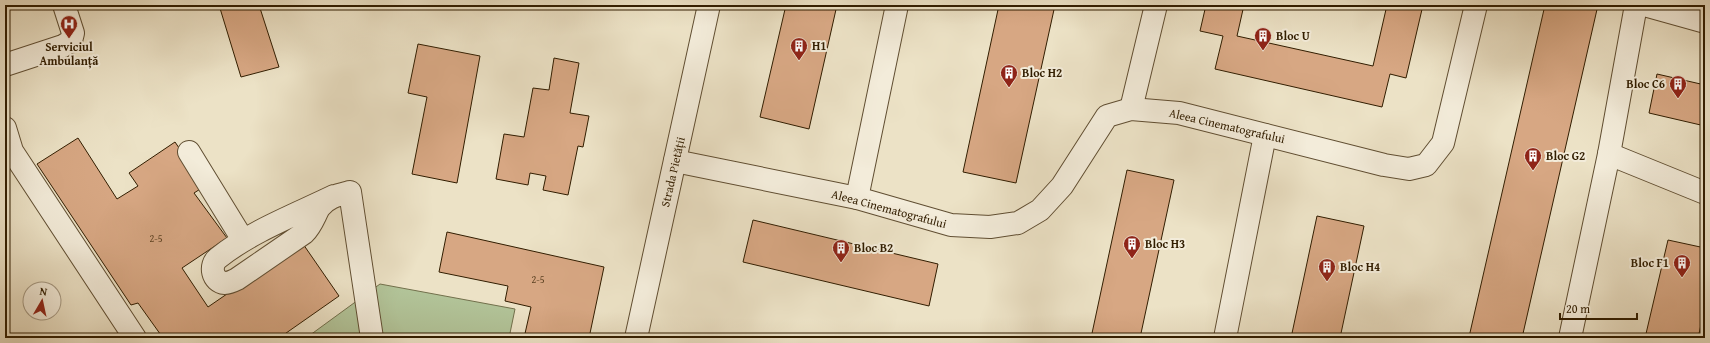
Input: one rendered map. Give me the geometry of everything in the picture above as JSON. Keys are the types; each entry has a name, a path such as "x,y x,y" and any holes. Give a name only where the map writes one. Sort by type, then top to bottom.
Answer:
{"street":[{"path":"5,65 63,46 71,41 73,33 64,5"},
{"name":"Strada Pietății","path":"636,338 709,5"},
{"path":"857,198 897,5"},
{"path":"1131,109 1156,5"},
{"name":"Aleea Cinematografului","path":"675,161 857,198 951,225 990,227 1018,223 1040,210 1062,186 1108,116 1131,109 1179,113 1384,165 1409,169 1426,165 1443,143 1476,5"},
{"path":"1570,338 1608,154 1636,5"},
{"path":"1644,5 1705,22"},
{"path":"5,128 12,151 135,338"},
{"path":"1225,338 1265,135"},
{"path":"189,152 243,240"},
{"path":"1608,154 1705,193"},
{"path":"334,196 319,208 311,225 304,233 236,279 225,283 218,280 213,272 214,263 217,259 243,240 334,196 350,192 372,338"}],"green space":[{"path":"380,284 515,309 509,338 306,338"}],"building":[{"path":"5,5 15,5 5,11"},
{"path":"219,5 259,5 279,67 241,77"},
{"name":"H1","path":"786,5 837,5 809,129 760,117"},
{"name":"Bloc H2","path":"999,5 1055,5 1016,183 963,172"},
{"name":"Bloc U","path":"1206,5 1244,5 1237,36 1373,66 1387,5 1423,5 1406,78 1390,74 1382,107 1215,69 1223,36 1200,31"},
{"name":"Bloc G2","path":"1545,5 1598,5 1522,338 1473,338 1469,337"},
{"path":"418,44 480,56 457,183 412,174 427,97 408,93"},
{"path":"554,58 579,63 570,113 589,116 583,147 578,146 568,195 543,190 546,176 530,173 528,185 496,179 504,134 524,137 533,88 549,90"},
{"name":"Bloc C6","path":"1657,74 1705,85 1705,126 1649,113"},
{"path":"78,138 117,199 138,186 129,173 175,142 205,186 194,193 227,238 182,268 208,307 240,285 292,228 339,296 279,338 163,338 138,303 131,305 37,164"},
{"name":"Bloc H3","path":"1127,170 1174,180 1140,338 1091,338"},
{"name":"Bloc H4","path":"1317,216 1364,226 1340,338 1291,338"},
{"name":"Bloc B2","path":"753,220 938,264 929,306 743,262"},
{"path":"447,232 604,267 589,338 524,338 531,307 505,301 508,286 439,272"},
{"name":"Bloc F1","path":"1668,240 1705,248 1705,307 1698,338 1645,338"}],"place":[{"name":"Serviciul Ambulanță","path":"69,39"},
{"name":"Bloc U","path":"1263,51"},
{"name":"H1","path":"799,61"},
{"name":"Bloc H2","path":"1009,88"},
{"name":"Bloc C6","path":"1678,99"},
{"name":"Bloc G2","path":"1533,171"},
{"name":"Bloc H3","path":"1132,259"},
{"name":"Bloc B2","path":"841,263"},
{"name":"Bloc F1","path":"1682,278"},
{"name":"Bloc H4","path":"1327,282"}]}
